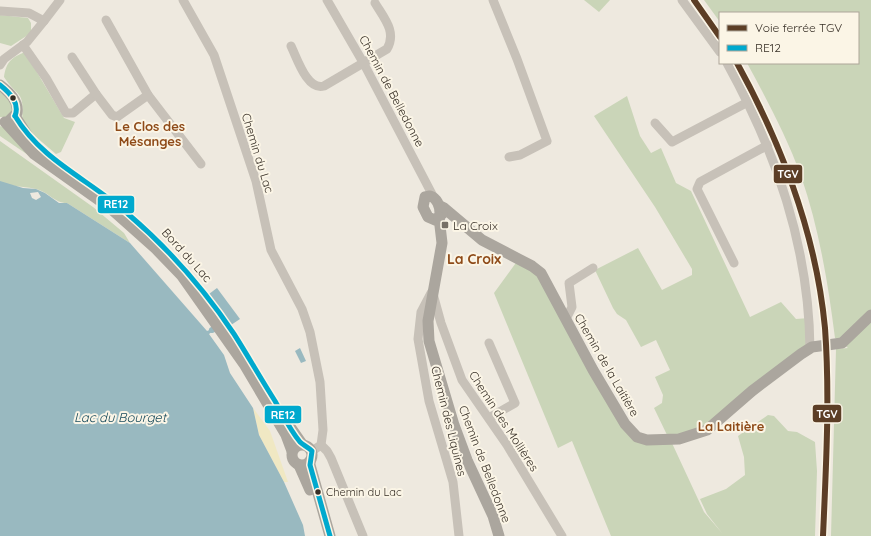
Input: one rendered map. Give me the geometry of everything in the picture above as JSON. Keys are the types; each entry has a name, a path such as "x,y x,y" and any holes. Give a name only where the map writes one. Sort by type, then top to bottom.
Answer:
{"main road":[{"path":"0,84 13,98 17,105 17,113 15,116 3,122"},
{"name":"Bord du Lac","path":"15,116 23,131 37,147 106,196 163,246 194,280 286,435 292,451"},
{"name":"Bord du Lac","path":"3,122 34,154 98,198 156,249 182,276 222,325 302,444"},
{"path":"429,197 441,214 428,217 423,210 423,203 429,197"},
{"name":"Chemin de la Laitière","path":"441,214 482,240 537,269 545,280 625,424 637,437 647,440 679,439 707,430 754,389 811,348"},
{"name":"Chemin de Belledonne","path":"441,214 439,265 432,290 428,321 429,341 434,362 464,453 493,516 499,536"},
{"path":"811,348 838,345 844,342 871,315"},
{"path":"322,536 310,490 299,465 292,459 292,451 296,446 302,444 306,445 314,453 330,536"},
{"path":"299,465 308,464 314,453"}],"street":[{"path":"0,65 4,59 23,45 44,22 60,0"},
{"name":"Chemin du Lac","path":"183,0 214,56 256,181 271,250 302,309 310,332 320,382 322,430 314,453"},
{"name":"Chemin de Belledonne","path":"327,0 364,64 426,184 429,197"},
{"path":"493,0 517,59 547,141 520,154 509,157"},
{"path":"682,0 719,51"},
{"path":"291,46 308,79 317,87 324,86 364,64 387,49 392,38 389,27 375,3"},
{"path":"0,11 29,13 44,22"},
{"path":"106,20 148,95 201,164"},
{"path":"23,45 46,78 66,113 73,113 96,94"},
{"path":"72,57 96,94 114,117 120,115 148,95"},
{"path":"728,64 748,102 768,145 784,189 803,262 809,311 811,348"},
{"path":"655,122 672,142 748,102"},
{"path":"734,263 697,189 700,182 768,145"},
{"path":"566,319 572,307 569,283 593,268"},
{"name":"Chemin des Mollières","path":"432,290 441,323 462,380 489,418 562,536"},
{"name":"Chemin des Liquines","path":"432,290 421,312 418,339 429,401 453,482 460,536"},
{"path":"489,343 515,403 489,418"},
{"path":"314,453 327,451 363,536"}],"green space":[{"path":"584,0 610,0 599,12"},
{"path":"704,0 871,0 871,536 831,536 836,349 848,348 835,338 818,236 801,176 783,133 748,64 859,64 859,12 719,12 719,21"},
{"path":"0,15 28,18 31,23 31,33 11,46 0,43"},
{"path":"25,52 64,118 75,122 61,152 56,154 35,136 22,121 23,111 21,99 4,77 6,67 10,61"},
{"path":"0,92 12,105 13,111 8,117 0,117"},
{"path":"627,96 640,136 651,153 661,148 676,183 691,191 750,317 781,302 796,319 809,318 810,349 721,419 671,441 704,512 722,533 707,514 700,499 726,489 745,475 744,457 738,436 768,415 774,416 788,431 797,432 815,442 817,471 815,536 611,536 572,441 558,448 494,293 518,260 537,269 631,435 668,437 654,408 662,403 663,395 655,377 670,370 656,340 641,347 626,320 617,314 613,308 595,270 638,248 662,290 692,275 692,269 655,207 594,116"},
{"path":"0,126 5,128 40,163 0,136"},
{"path":"0,141 93,207 124,233 130,243 67,203 58,201 41,190 10,185 0,193"}],"sand":[{"path":"253,408 270,431 288,482 284,482 259,435"}],"water":[{"name":"Lac du Bourget","path":"0,181 23,188 36,189 45,193 59,203 67,203 130,243 207,331 212,329 213,331 209,334 224,355 230,373 253,408 259,435 284,482 303,525 305,536 0,536","holes":["38,192 41,197 36,200 32,198 30,193"]},
{"path":"217,288 240,319 231,325 209,294"},
{"path":"300,348 306,361 301,363 295,351"}],"waterway":[{"path":"212,330 229,322"}],"rail line":[{"name":"TGV","path":"694,0 719,36"},
{"name":"TGV","path":"738,64 782,158 805,224 814,258 825,328 827,380 827,432 823,536"}],"transit line":[{"name":"RE12","path":"0,85 7,91 15,103 15,116"},
{"name":"RE12","path":"15,116 26,132 39,146 67,169 113,202 158,241 172,255 211,301 234,334 293,432 300,442 312,451 310,465 330,536"}],"place":[{"name":"La Croix","path":"445,225"},
{"name":"Chemin du Lac","path":"318,492"}],"district":[{"name":"Le Clos des Mésanges","path":"150,134"},
{"name":"La Croix","path":"474,259"},
{"name":"La Laitière","path":"731,426"}]}
